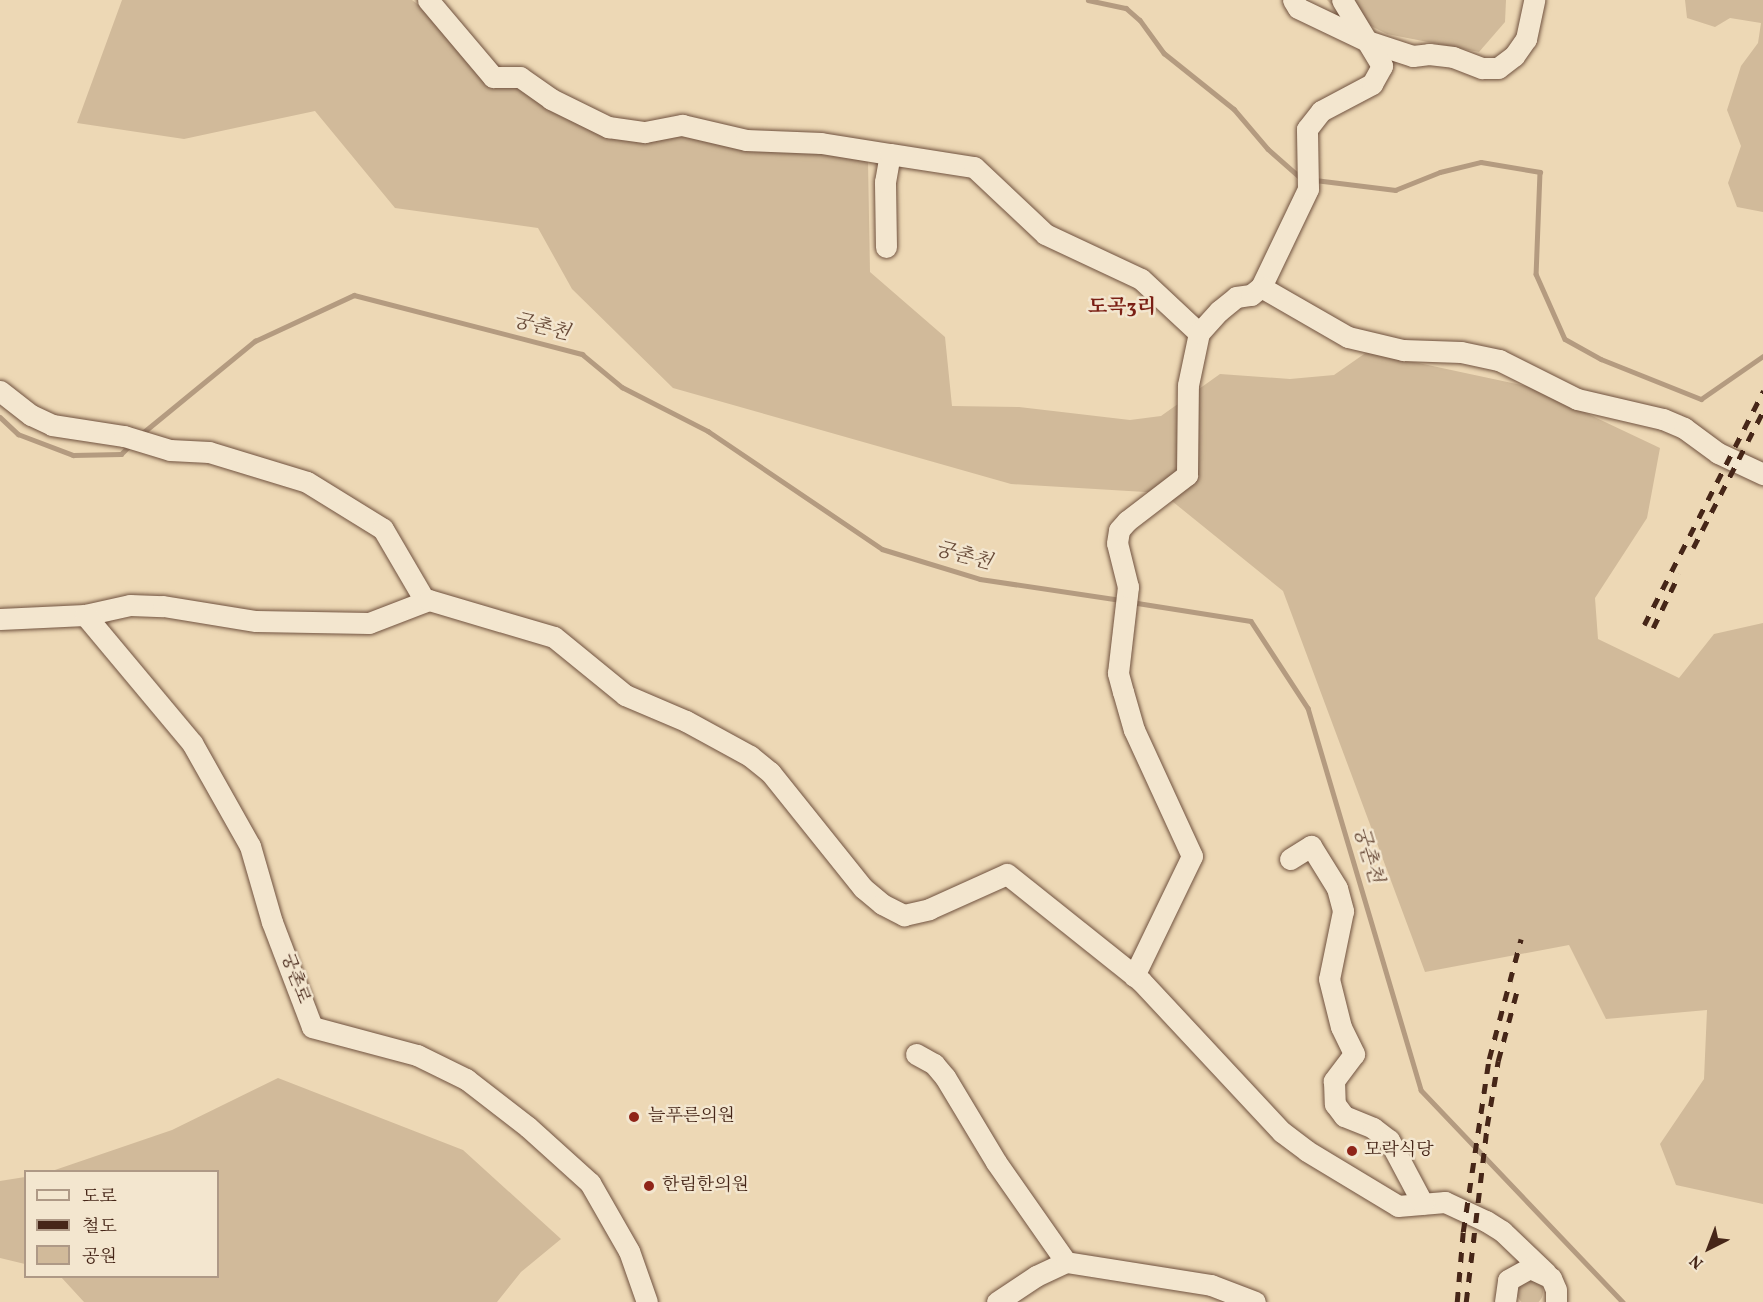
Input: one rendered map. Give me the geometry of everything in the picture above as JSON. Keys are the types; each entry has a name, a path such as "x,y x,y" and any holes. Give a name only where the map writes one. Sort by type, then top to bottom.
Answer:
{"street":[{"path":"428,0 493,77 520,76 551,99 608,127 645,132 682,125 746,140 821,143 974,167 1045,234 1141,279 1199,333"},
{"path":"1293,0 1298,8 1367,41 1413,56 1429,54 1482,68 1498,68 1514,57 1526,39 1534,0"},
{"path":"1134,976 1192,856 1134,730 1118,673 1127,601 1116,543 1119,530 1187,475 1188,385 1199,333 1236,297 1251,295 1260,287 1308,179 1304,144 1306,129 1321,111 1372,84 1382,66 1342,0"},
{"path":"886,247 885,182 890,154"},
{"path":"1260,287 1348,337 1402,350 1461,352 1499,360 1577,399 1663,419 1684,428 1718,453 1763,474"},
{"path":"0,391 31,415 52,425 124,436 170,450 209,452 307,482 383,529 425,601"},
{"path":"0,619 85,615 130,605 256,621 369,623 425,601 554,637 625,695 686,721 750,756 770,772 863,888 882,904 904,915 929,909 1007,874 1134,976 1282,1132 1306,1151 1398,1206 1445,1202 1486,1221 1502,1231 1557,1292"},
{"name":"궁촌로","path":"85,615 192,743 244,836 312,1027 417,1055 466,1079 528,1127 590,1183 629,1251 647,1302"},
{"path":"1290,859 1311,846 1337,888 1343,911 1329,979 1341,1027 1354,1054 1334,1081 1335,1104 1344,1116 1373,1128 1389,1140 1422,1204"},
{"path":"916,1054 934,1064 945,1077 996,1162 1066,1262"},
{"path":"1486,1221 1500,1238 1504,1295"},
{"path":"997,1302 1036,1276 1066,1262 1211,1285 1255,1302"},
{"path":"1504,1295 1530,1268 1557,1292"}],"green space":[{"path":"122,0 412,0 573,120 630,139 777,132 868,162 870,272 945,337 952,406 1019,407 1130,420 1161,416 1220,374 1290,379 1334,375 1367,352 1531,387 1660,448 1647,518 1595,598 1598,639 1679,678 1714,634 1763,623 1763,1204 1676,1185 1660,1144 1704,1079 1707,1010 1606,1019 1569,945 1425,972 1283,591 1162,493 1011,484 673,388 572,289 538,228 395,208 315,111 184,139 77,123"},
{"path":"1327,0 1506,0 1505,22 1479,52 1387,34 1335,8"},
{"path":"1685,0 1763,0 1763,212 1737,207 1728,183 1741,146 1727,110 1741,66 1758,43 1761,23 1730,18 1715,27 1687,18"},
{"path":"278,1078 463,1150 561,1239 521,1272 497,1302 84,1302 62,1278 219,1278 219,1170 55,1170 172,1130"},
{"path":"24,1177 24,1264 0,1258 0,1181"},
{"path":"1525,1280 1535,1280 1542,1287 1542,1297 1536,1303 1524,1303 1518,1297 1518,1287"}],"waterway":[{"path":"1088,0 1126,8 1140,20 1164,53 1234,109 1268,149 1301,178"},
{"path":"1315,180 1395,190 1440,172 1481,162 1540,172 1536,274 1565,339 1601,359 1701,399 1763,356"},
{"name":"궁촌천","path":"140,435 255,341 354,295 582,354 622,387 708,431 882,549 980,579 1120,600"},
{"name":"궁촌천","path":"0,417 18,434 73,455 121,454 130,445"},
{"name":"궁촌천","path":"1131,602 1251,621 1308,708 1421,1090 1623,1302"}],"railway":[{"path":"1644,625 1763,391"},
{"path":"1693,548 1763,411"},
{"path":"1653,628 1679,574"},
{"path":"1457,1302 1463,1232 1489,1059 1521,939"},
{"path":"1466,1302 1487,1126 1498,1061 1518,987"}],"place":[{"name":"늘푸른의원","path":"634,1117"},
{"name":"모락식당","path":"1352,1151"},
{"name":"한림한의원","path":"649,1186"}],"district":[{"name":"도곡3리","path":"1122,308"}]}
